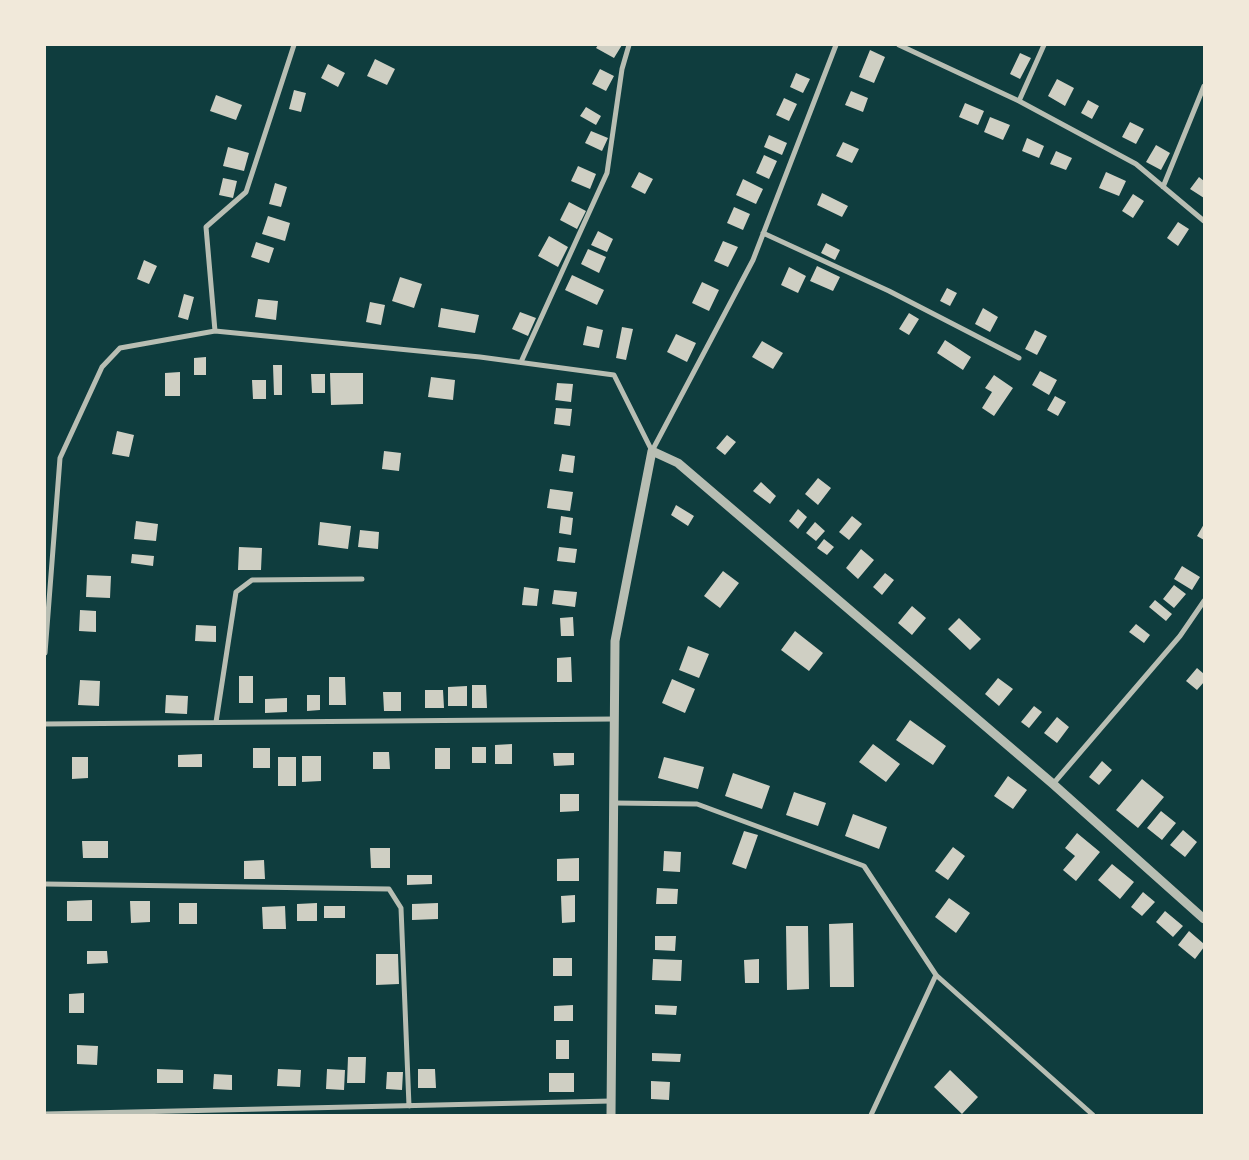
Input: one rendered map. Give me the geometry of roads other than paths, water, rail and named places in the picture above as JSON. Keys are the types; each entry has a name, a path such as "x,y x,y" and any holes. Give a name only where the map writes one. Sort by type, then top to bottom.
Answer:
{"street":[{"path":"215,331 206,227 246,192 294,45"},
{"path":"522,362 607,173 622,69 629,45"},
{"path":"611,1115 615,641 652,451 753,260 836,45"},
{"path":"899,45 1019,101 1136,164 1204,221"},
{"path":"1019,101 1044,45"},
{"path":"1163,187 1204,86"},
{"path":"763,233 889,291 1019,358"},
{"path":"45,653 60,458 102,367 120,348 215,331 480,357 614,375 652,451 678,463 1053,784 1204,918"},
{"path":"216,722 236,592 252,580 362,579"},
{"path":"1053,784 1180,636 1204,602"},
{"path":"45,724 614,719"},
{"path":"614,802 698,804 864,866 936,975 1093,1115"},
{"path":"45,884 389,889 400,908 409,1106"},
{"path":"871,1115 936,975"},
{"path":"45,1114 611,1101"}]}
